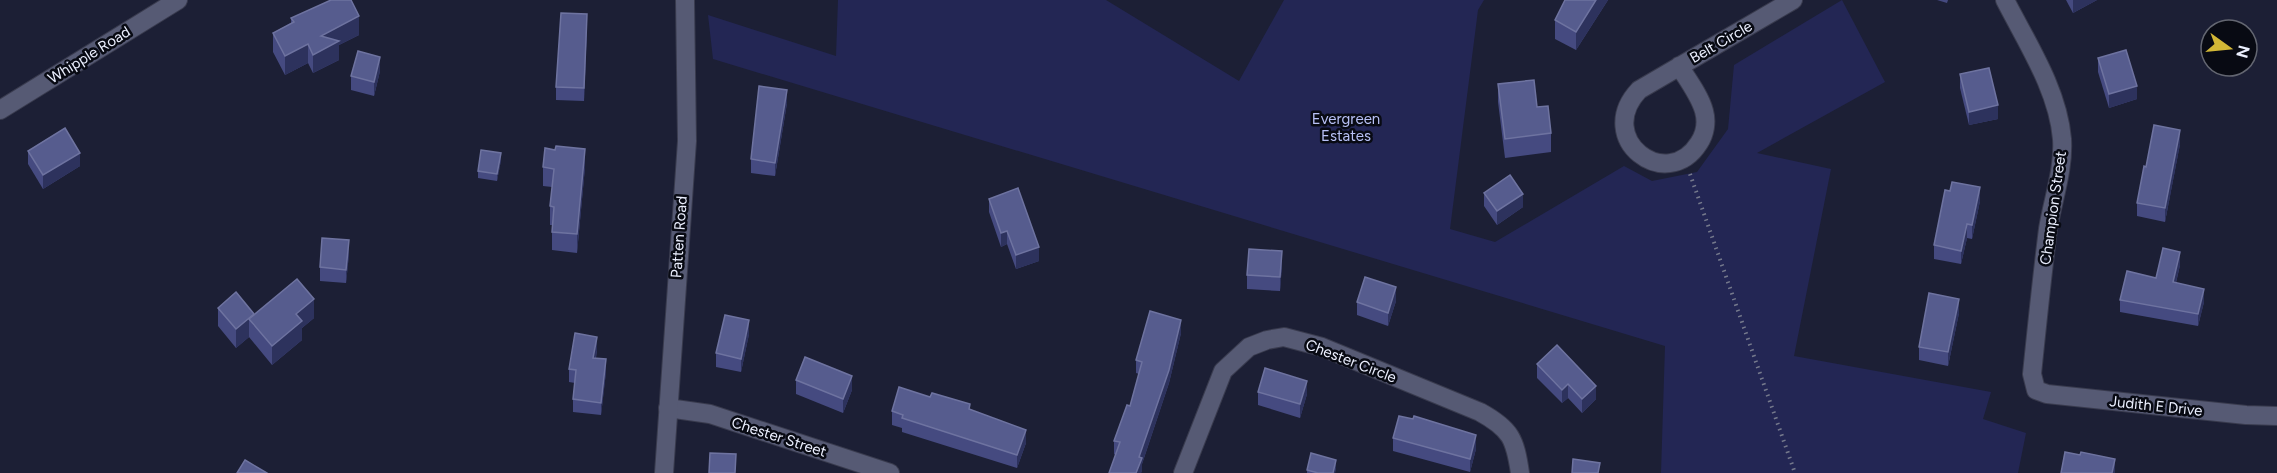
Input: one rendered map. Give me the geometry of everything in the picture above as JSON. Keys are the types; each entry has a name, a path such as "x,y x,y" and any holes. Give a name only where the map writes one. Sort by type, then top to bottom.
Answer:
{"street":[{"name":"Whipple Road","path":"0,110 178,0"},
{"name":"Patten Road","path":"664,473 687,141 685,0"},
{"name":"Belt Circle","path":"1679,66 1704,112 1705,125 1699,144 1685,158 1665,163 1646,159 1635,151 1623,126 1630,100 1640,90 1679,66 1793,0"},
{"name":"Champion Street","path":"2005,0 2055,106 2062,139 2059,178 2049,226 2032,374 2036,390"},
{"name":"Chester Circle","path":"1183,473 1223,371 1249,347 1284,337 1322,347 1499,422 1512,436 1520,473"},
{"name":"Judith E Drive","path":"2036,390 2068,396 2246,415 2277,416"},
{"name":"Chester Street","path":"668,408 710,414 890,473"}],"path":[{"path":"1685,158 1795,473"}],"green space":[{"name":"Evergreen Estates","path":"838,0 1106,0 1239,81 1284,0 1484,0 1478,10 1450,229 1495,242 1624,166 1652,181 1697,172 1728,129 1734,65 1842,0 1885,82 1757,153 1831,169 1794,356 1991,392 1983,419 2026,433 2018,473 1661,473 1665,346 713,59 708,15 836,56"}],"building":[{"path":"331,0 351,0 359,16 321,36 339,41 313,55 308,44 285,56 273,33 294,22 291,18"},
{"path":"1565,0 1596,0 1576,32 1555,20"},
{"path":"561,13 587,14 584,88 556,87"},
{"path":"2126,50 2137,86 2109,94 2098,58"},
{"path":"358,51 380,57 374,82 351,76"},
{"path":"1989,68 1998,105 1969,112 1960,74"},
{"path":"1534,80 1537,107 1548,106 1551,133 1505,139 1498,84"},
{"path":"759,86 787,90 775,163 751,159"},
{"path":"2154,125 2180,130 2165,208 2137,203"},
{"path":"65,128 80,153 43,175 28,151"},
{"path":"556,146 585,149 577,234 552,232 554,207 550,206 554,169 543,167 545,148 555,150"},
{"path":"481,150 501,153 497,174 478,171"},
{"path":"1510,175 1523,194 1497,211 1484,193"},
{"path":"1952,182 1980,187 1972,225 1967,224 1961,251 1934,245 1945,190 1950,191"},
{"path":"1018,188 1039,247 1016,255 1007,231 1001,233 989,199"},
{"path":"322,238 349,240 346,270 320,267"},
{"path":"2163,248 2180,252 2173,282 2204,289 2198,314 2120,300 2127,271 2156,278"},
{"path":"1249,249 1282,251 1280,277 1247,275"},
{"path":"1365,277 1396,287 1388,313 1357,302"},
{"path":"297,279 314,299 296,314 302,321 272,346 249,319"},
{"path":"236,292 254,314 236,329 218,308"},
{"path":"1929,293 1959,299 1948,352 1919,347"},
{"path":"1150,311 1181,320 1169,370 1139,457 1142,458 1136,473 1109,473 1120,442 1114,441 1127,405 1130,406 1142,362 1136,360"},
{"path":"725,315 749,320 741,359 716,353"},
{"path":"575,333 597,337 593,358 606,359 601,403 573,399 576,370 569,369"},
{"path":"1557,345 1596,386 1582,399 1568,384 1562,390 1537,364"},
{"path":"805,357 852,376 843,399 796,380"},
{"path":"1265,368 1307,381 1300,404 1258,392"},
{"path":"899,387 930,397 932,393 970,404 969,409 1026,430 1017,455 902,418 903,415 892,411"},
{"path":"1399,416 1413,419 1414,416 1476,435 1470,459 1393,438"},
{"path":"2065,452 2080,455 2081,452 2115,459 2112,473 2061,473"},
{"path":"710,453 736,454 735,473 709,473"},
{"path":"1311,453 1336,460 1333,473 1307,470"},
{"path":"1573,459 1600,463 1598,473 1572,473"},
{"path":"245,460 267,473 237,473"}]}
